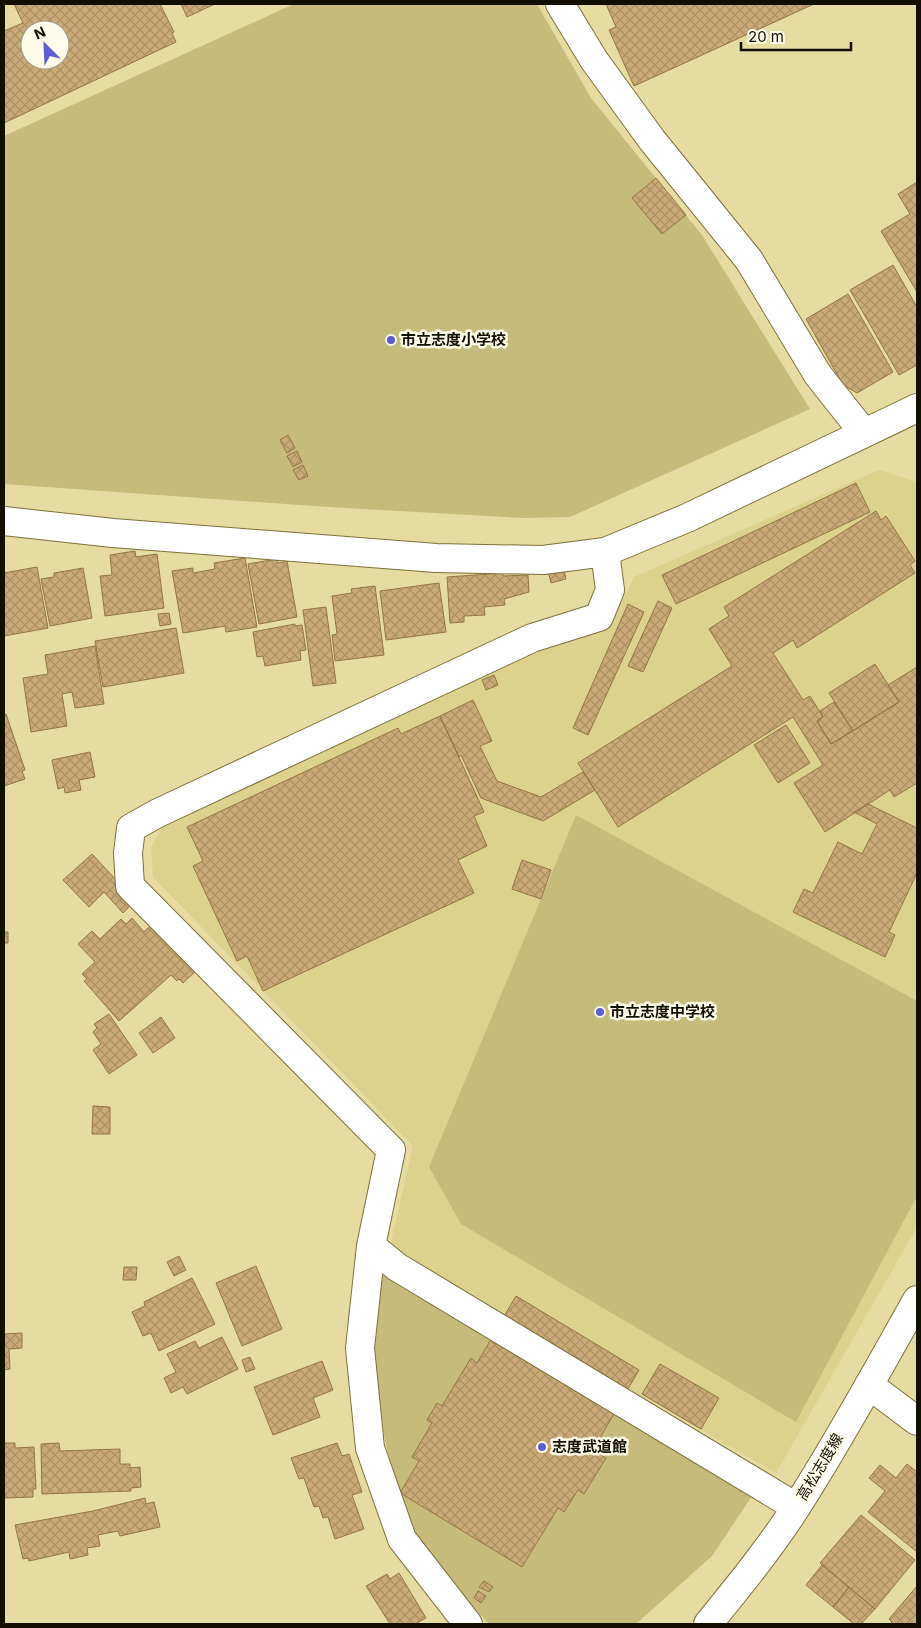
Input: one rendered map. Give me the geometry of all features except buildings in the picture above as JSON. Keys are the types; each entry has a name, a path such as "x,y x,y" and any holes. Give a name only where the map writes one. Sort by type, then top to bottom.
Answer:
{"street":[{"path":"560,4 594,60 652,140 749,260 818,375 864,433"},
{"path":"4,521 113,533 436,558 543,560 605,552 687,518 917,408"},
{"path":"468,1624 402,1539 370,1448 360,1348 372,1246 391,1150 130,886 128,853 131,828 158,812 532,638 599,617 610,590 605,552"},
{"path":"372,1246 397,1267 796,1507"},
{"name":"高松志度線","path":"708,1624 751,1572 796,1507 917,1300"},
{"path":"869,1385 917,1421"}],"shaded area":[{"name":"市立志度小学校","path":"294,4 537,4 591,98 702,235 810,409 570,517 522,518 328,507 4,484 4,136"},
{"name":"市立志度中学校","path":"879,470 917,482 917,1227 776,1473 389,1251 413,1146 153,877 151,848 169,816 615,616 634,577"},
{"path":"576,815 917,1001 917,1196 796,1422 461,1224 429,1167"},
{"name":"志度武道館","path":"379,1261 760,1484 712,1556 636,1624 489,1624 424,1553 398,1501 379,1411 374,1339"}],"place":[{"name":"市立志度小学校","path":"391,340"},
{"name":"市立志度中学校","path":"600,1012"},
{"name":"志度武道館","path":"542,1447"}]}
